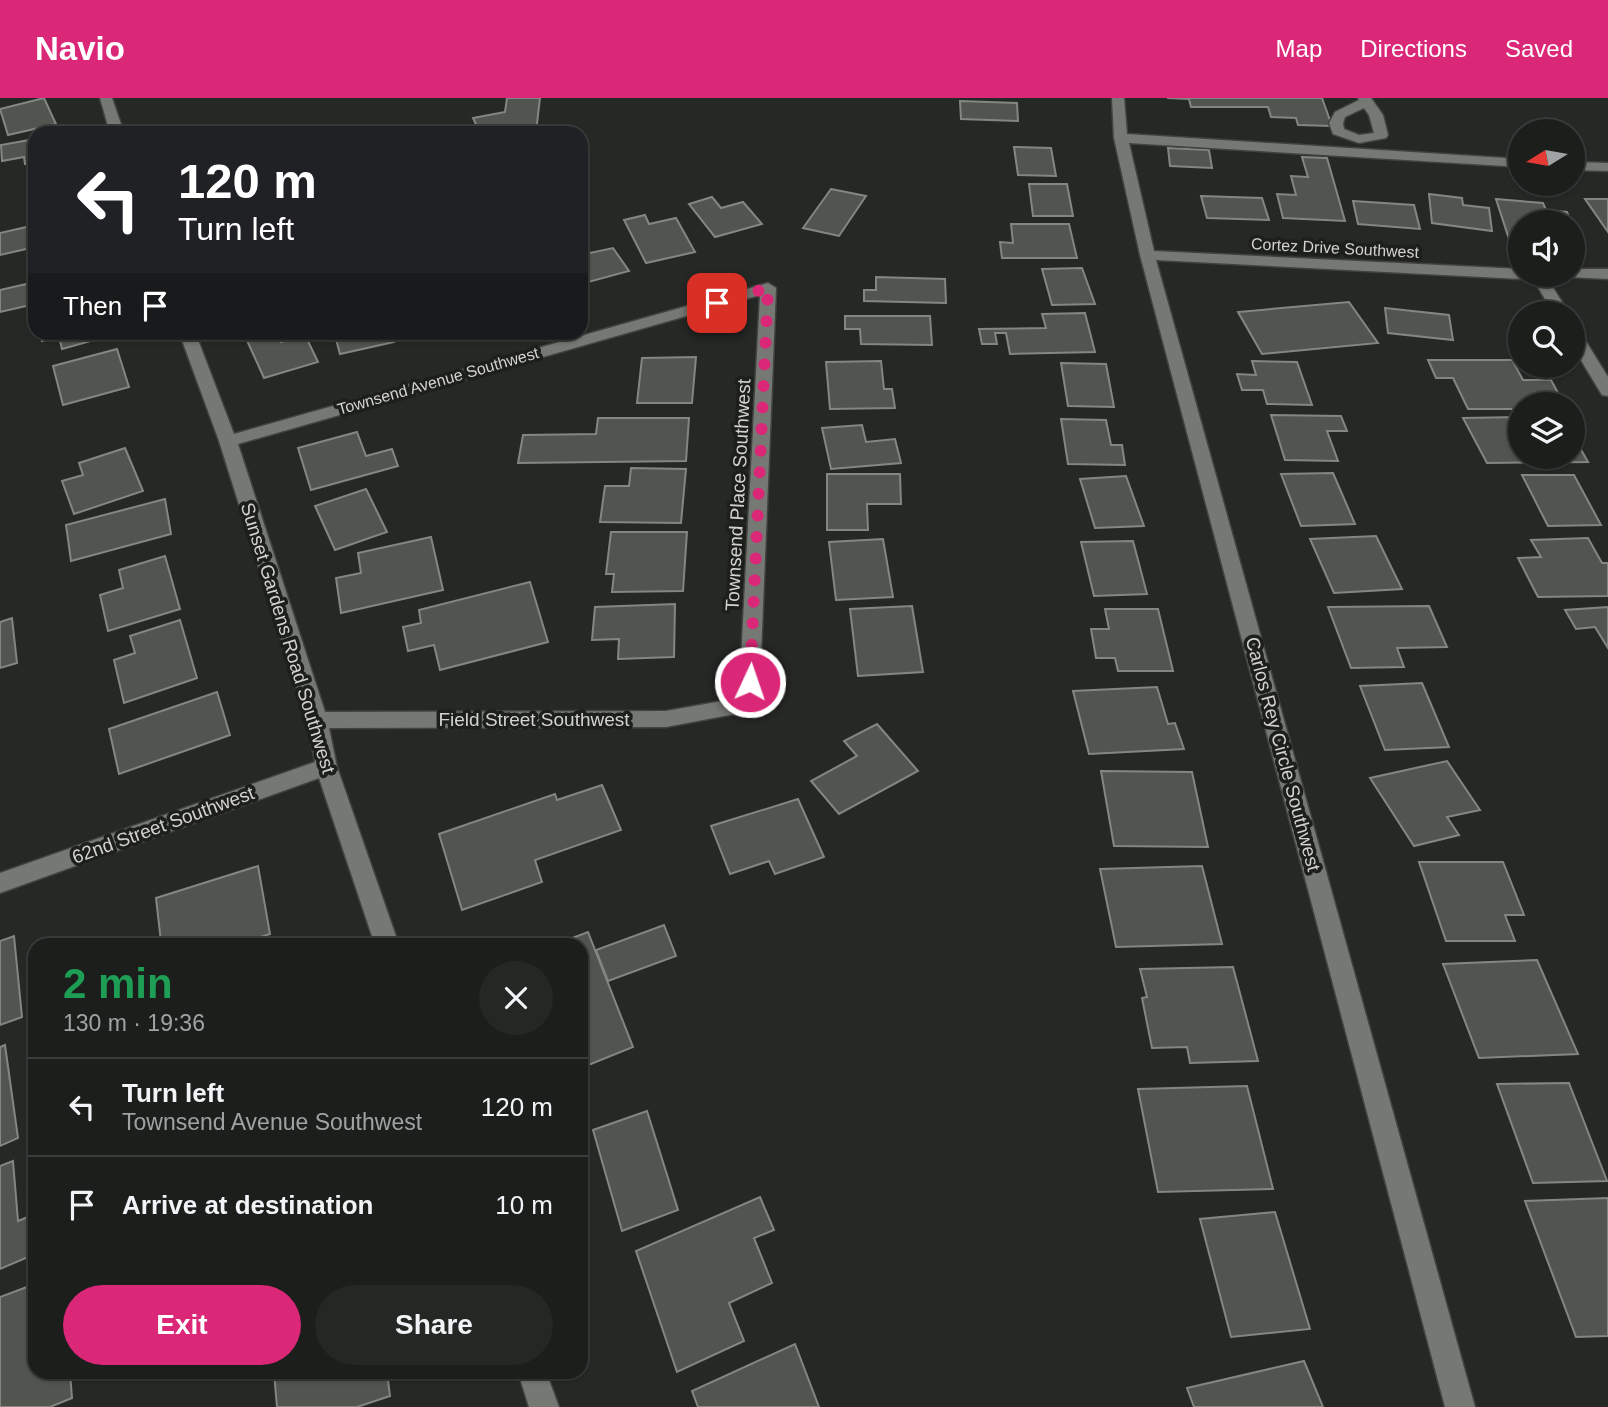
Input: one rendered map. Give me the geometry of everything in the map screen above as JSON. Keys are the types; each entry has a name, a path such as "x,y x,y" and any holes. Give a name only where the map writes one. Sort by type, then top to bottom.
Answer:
{"street":[{"path":"106,98 115,126"},
{"name":"Carlos Rey Circle Southwest","path":"1118,98 1122,138 1147,255 1460,1407"},
{"path":"1122,138 1508,162"},
{"path":"1586,166 1608,167"},
{"name":"Cortez Drive Southwest","path":"1147,255 1508,273"},
{"path":"1585,274 1608,274"},
{"name":"Townsend Avenue Southwest","path":"588,339 768,288"},
{"name":"Townsend Place Southwest","path":"749,704 768,288"},
{"name":"Sunset Gardens Road Southwest","path":"190,340 228,441 317,720 326,767 385,938"},
{"name":"Townsend Avenue Southwest","path":"228,441 584,340"},
{"path":"1585,353 1608,391"},
{"name":"Field Street Southwest","path":"317,720 666,719 749,704"},
{"name":"62nd Street Southwest","path":"0,883 326,767"},
{"path":"534,1379 544,1407"}],"building":[{"path":"44,98 56,124 28,126 28,130 8,135 0,109"},
{"path":"507,98 540,98 537,126 477,126 473,118 505,112"},
{"path":"1167,98 1322,98 1332,126 1298,125 1296,118 1271,117 1268,107 1191,107 1189,99"},
{"path":"960,101 1017,103 1018,121 961,119"},
{"path":"28,140 28,163 25,164 24,157 2,161 1,145"},
{"path":"1014,147 1051,148 1056,176 1018,175"},
{"path":"1168,148 1209,150 1212,168 1170,166"},
{"path":"1302,157 1327,158 1345,221 1283,218 1277,194 1296,195 1291,176 1308,177"},
{"path":"1029,184 1067,184 1073,216 1033,216"},
{"path":"831,189 866,196 839,236 803,228"},
{"path":"1429,194 1462,198 1463,205 1489,208 1492,231 1432,223"},
{"path":"1201,196 1262,198 1269,220 1207,218"},
{"path":"712,197 721,208 743,202 762,224 715,237 689,204"},
{"path":"1496,199 1543,203 1546,210 1508,210 1508,236"},
{"path":"1585,199 1608,199 1608,232"},
{"path":"1353,201 1414,205 1420,229 1358,224"},
{"path":"645,215 649,224 676,218 695,252 646,263 624,220"},
{"path":"1011,224 1069,224 1077,258 1002,258 1000,242 1013,243"},
{"path":"28,227 28,249 0,255 0,233"},
{"path":"613,248 629,271 588,282 588,250 590,253"},
{"path":"1082,268 1095,304 1052,305 1042,269"},
{"path":"876,277 945,279 946,303 864,301 864,290 876,290"},
{"path":"28,284 28,306 0,312 0,290"},
{"path":"1349,302 1378,343 1262,354 1238,312"},
{"path":"1385,308 1449,315 1453,340 1388,333"},
{"path":"1085,313 1095,352 1010,354 1006,333 995,333 997,344 982,344 979,329 1046,328 1042,314"},
{"path":"845,316 930,316 932,345 861,344 860,329 845,329"},
{"path":"60,340 94,340 62,349"},
{"path":"247,340 307,340 318,362 264,378"},
{"path":"336,340 394,342 340,354"},
{"path":"117,349 129,387 63,405 53,366"},
{"path":"696,357 692,403 637,403 642,358"},
{"path":"1428,360 1508,360 1508,378 1551,380 1558,392 1508,392 1508,409 1468,409 1453,378 1436,378"},
{"path":"881,361 884,389 892,389 895,408 830,409 826,362"},
{"path":"1252,361 1297,362 1312,405 1267,404 1263,390 1242,390 1237,374 1256,375"},
{"path":"1061,363 1106,364 1114,407 1068,406"},
{"path":"1271,415 1341,416 1347,431 1327,431 1338,461 1285,460"},
{"path":"1508,417 1508,463 1487,463 1463,418"},
{"path":"598,418 689,418 686,461 518,463 523,435 596,434"},
{"path":"1061,419 1106,420 1111,445 1122,445 1125,465 1068,464"},
{"path":"862,425 866,442 895,439 901,463 831,469 822,428"},
{"path":"357,432 366,456 392,449 398,466 311,490 298,448"},
{"path":"125,448 143,491 74,514 62,481 83,475 79,463"},
{"path":"631,468 686,469 681,523 600,522 605,486 629,486"},
{"path":"1333,473 1355,524 1301,526 1281,474"},
{"path":"827,474 900,474 901,504 867,504 868,530 827,530"},
{"path":"1522,475 1574,475 1601,525 1548,526"},
{"path":"1126,476 1144,526 1095,528 1080,479"},
{"path":"366,489 387,532 335,550 315,506"},
{"path":"165,499 171,534 71,561 66,525"},
{"path":"611,532 687,532 683,591 612,592 614,574 606,574"},
{"path":"1376,536 1402,589 1334,593 1310,539"},
{"path":"431,537 443,590 341,613 336,578 361,573 358,553"},
{"path":"1588,538 1602,563 1608,563 1608,596 1538,597 1518,558 1541,557 1531,540"},
{"path":"883,539 893,597 836,600 829,542"},
{"path":"1133,541 1147,594 1094,596 1081,542"},
{"path":"165,556 180,609 108,631 100,595 123,588 119,570"},
{"path":"530,582 548,642 440,670 434,645 408,651 403,627 421,623 419,610"},
{"path":"675,604 674,657 618,659 619,639 592,640 595,607"},
{"path":"912,606 923,672 858,676 850,609"},
{"path":"1429,606 1447,647 1397,648 1404,667 1351,668 1328,607"},
{"path":"1608,607 1608,648 1595,627 1576,629 1565,610"},
{"path":"1105,609 1158,609 1173,671 1118,671 1115,658 1096,658 1091,629 1109,629"},
{"path":"12,618 17,663 0,668 0,622"},
{"path":"180,620 197,678 124,703 114,660 135,653 130,636"},
{"path":"1422,683 1449,747 1385,750 1360,686"},
{"path":"1157,687 1168,724 1175,723 1184,749 1089,754 1073,691"},
{"path":"217,692 230,735 119,774 109,729"},
{"path":"877,724 918,771 839,814 811,781 857,756 844,741"},
{"path":"1447,761 1480,810 1447,817 1459,835 1414,846 1370,778"},
{"path":"1101,771 1192,772 1208,847 1114,846"},
{"path":"602,785 621,830 535,860 542,882 462,910 439,834 555,794 557,800"},
{"path":"798,799 824,857 775,874 769,861 730,874 711,826"},
{"path":"1419,862 1503,862 1524,915 1505,915 1515,941 1446,941"},
{"path":"258,866 270,934 257,938 161,938 156,898"},
{"path":"1202,866 1222,944 1116,947 1100,869"},
{"path":"664,925 676,956 608,981 596,950"},
{"path":"588,932 633,1047 588,1065 588,938 572,938"},
{"path":"14,936 22,1017 0,1025 0,941"},
{"path":"1537,960 1578,1054 1479,1058 1443,964"},
{"path":"1233,967 1258,1061 1190,1063 1187,1047 1152,1048 1142,998 1147,997 1140,969"},
{"path":"5,1045 18,1138 0,1146 0,1047"},
{"path":"1569,1083 1607,1181 1533,1183 1497,1084"},
{"path":"1247,1086 1273,1189 1158,1192 1138,1089"},
{"path":"647,1111 678,1210 622,1231 593,1130"},
{"path":"13,1161 18,1221 28,1217 28,1257 0,1269 0,1166"},
{"path":"760,1197 774,1230 754,1238 772,1283 729,1303 744,1341 677,1372 636,1251"},
{"path":"1608,1198 1608,1336 1576,1337 1525,1201"},
{"path":"1275,1212 1310,1329 1231,1337 1200,1219"},
{"path":"28,1287 28,1379 71,1379 72,1398 50,1407 0,1407 0,1297"},
{"path":"795,1344 819,1407 698,1407 692,1391"},
{"path":"1304,1361 1323,1407 1194,1407 1187,1388"},
{"path":"275,1379 388,1379 390,1396 357,1407 277,1407"}],"route":[{"path":"717,303 768,288 750,682"}]}
